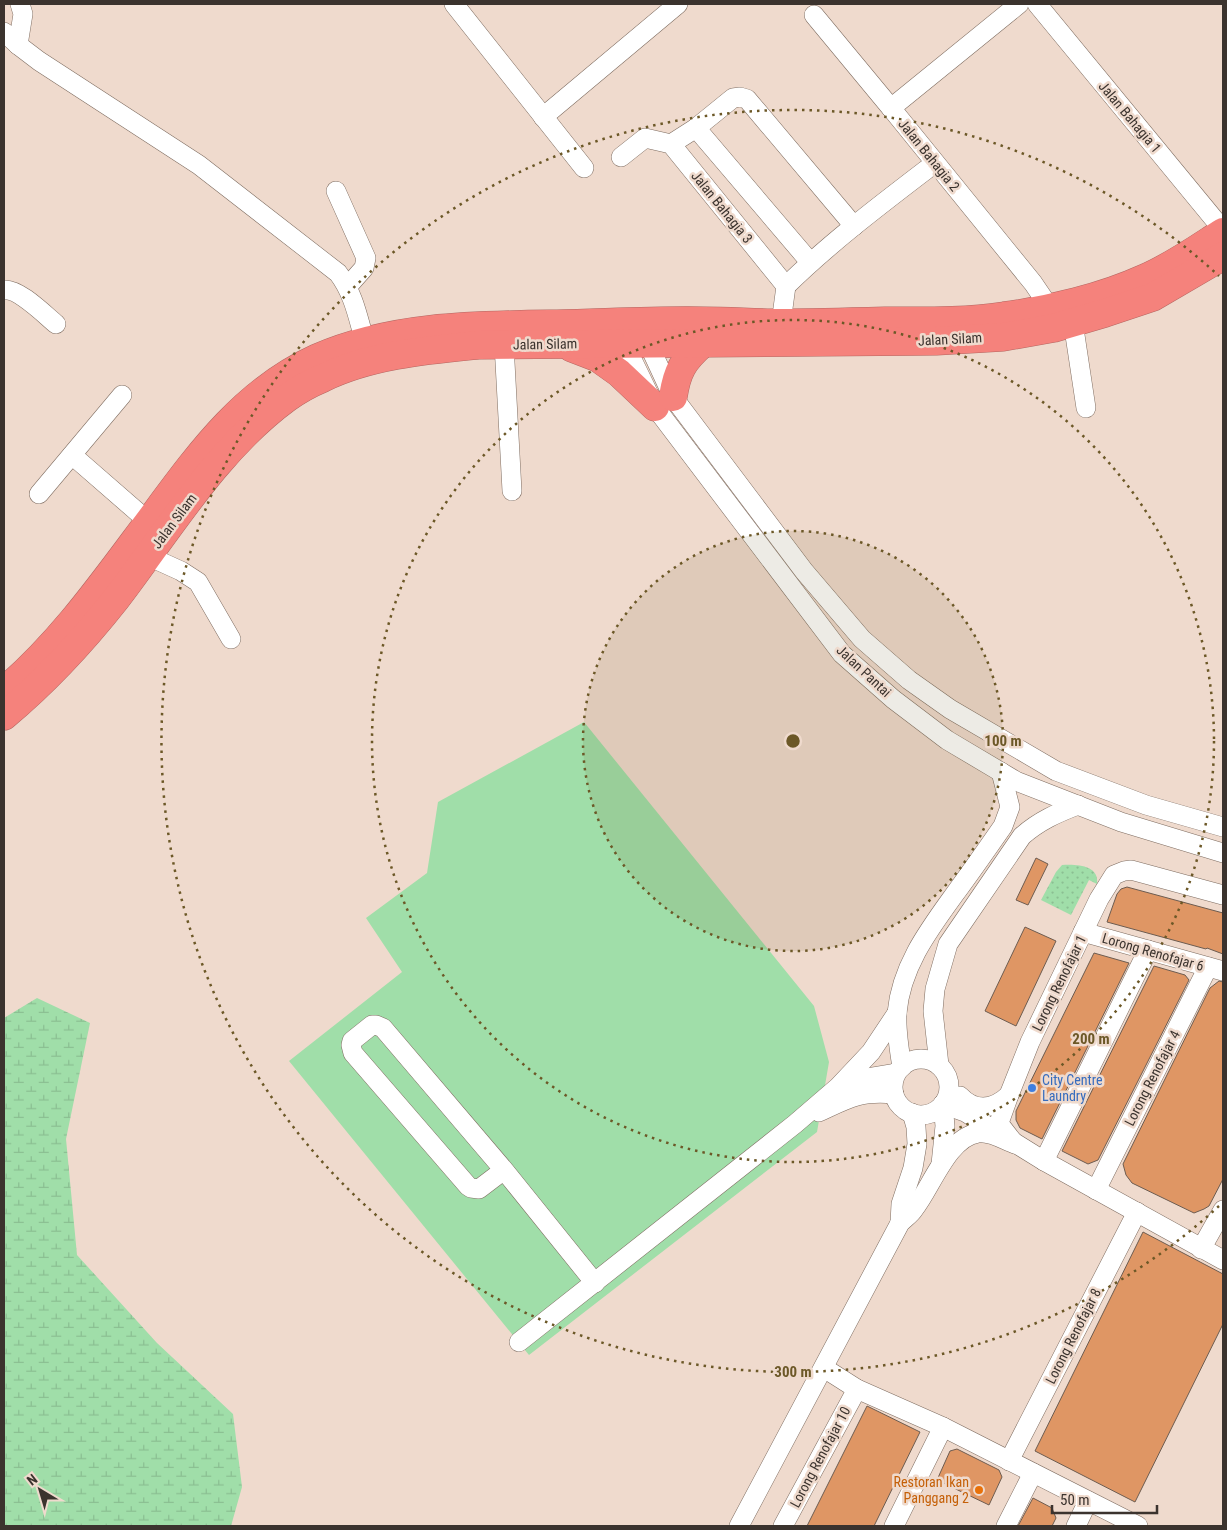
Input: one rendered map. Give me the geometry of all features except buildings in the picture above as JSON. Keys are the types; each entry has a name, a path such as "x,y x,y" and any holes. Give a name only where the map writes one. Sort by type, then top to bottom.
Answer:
{"highway":[{"name":"Jalan Silam","path":"4,716 36,689 74,650 148,556 218,462 249,429 288,397 325,376 390,356 416,352 478,345 559,344 703,321 781,323 1001,317 1050,308 1145,278 1186,256 1223,231"},
{"name":"Jalan Silam","path":"4,691 23,675 60,637 100,588 203,450 236,415 277,380 318,358 365,342 404,333 477,325 634,333 702,344 946,340 1004,336 1054,328 1153,297 1223,256"},
{"path":"559,344 598,358 664,402 679,370 688,356 702,344"}],"street":[{"path":"18,45 23,14 20,4"},
{"path":"454,4 584,168"},
{"path":"543,117 678,4"},
{"name":"Jalan Bahagia 2","path":"1019,4 891,108 1033,283 1050,308"},
{"name":"Jalan Bahagia 1","path":"1037,4 1223,231"},
{"path":"814,15 891,108"},
{"path":"4,32 39,61 200,165 338,273 348,286 354,300 365,342"},
{"path":"621,157 645,138 672,144 734,98 747,99 854,226"},
{"path":"696,128 810,262"},
{"name":"Jalan Bahagia 3","path":"672,144 786,286"},
{"path":"781,323 786,286 810,262 935,163"},
{"path":"336,191 366,258 364,268 348,286"},
{"path":"4,290 10,290 22,297 56,324"},
{"path":"1073,322 1086,408"},
{"name":"Jalan Pantai","path":"634,333 664,402 842,654 893,699 947,740 1016,781 1121,822 1223,852"},
{"path":"504,344 512,491"},
{"path":"39,494 122,395"},
{"name":"Jalan Pantai","path":"664,402 862,640 909,680 950,709 1056,771 1146,805 1223,827"},
{"path":"72,455 149,522"},
{"path":"148,556 187,574 198,582 231,639"},
{"path":"948,1082 948,1094 943,1104 929,1113 920,1115 912,1113 900,1105 894,1094 893,1084 899,1070 897,1013 900,994 908,967 922,940 1003,826 1010,807 1001,772"},
{"path":"939,1065 934,1011 935,989 948,944 1022,836 1033,826 1048,817 1078,805"},
{"name":"Lorong Renofajar 1","path":"1015,1144 1000,1125 1009,1095 1030,1042 1103,892 1114,875 1131,870 1223,895"},
{"name":"Lorong Renofajar 6","path":"1083,932 1216,969"},
{"path":"1044,1161 1148,950"},
{"name":"Lorong Renofajar 4","path":"1096,1190 1216,969"},
{"path":"519,1342 795,1124 838,1087 871,1052 897,1013"},
{"path":"504,1170 479,1189 468,1186 353,1053 352,1041 372,1025 383,1028 504,1170 594,1283"},
{"path":"838,1087 899,1070 909,1062 920,1059 931,1060 939,1065 948,1082 965,1101 986,1108 995,1106 1009,1095"},
{"path":"795,1124 852,1096 864,1093 894,1094"},
{"path":"943,1104 965,1112 1044,1161 1223,1260"},
{"path":"940,1168 945,1126 943,1104"},
{"path":"900,1223 901,1204 913,1168 917,1144 916,1127 912,1113"},
{"path":"739,1526 900,1223 914,1210 940,1168 956,1146 966,1138 977,1133 988,1134 1015,1144"},
{"path":"1201,1249 1223,1210"},
{"name":"Lorong Renofajar 8","path":"1010,1460 1137,1212"},
{"path":"824,1368 857,1389 943,1427 1138,1526"},
{"name":"Lorong Renofajar 10","path":"784,1526 857,1389"},
{"path":"894,1526 943,1427"},
{"path":"1006,1526 1033,1473"},
{"path":"1076,1526 1088,1501"}],"green space":[{"path":"584,722 814,1006 829,1062 817,1132 529,1355 289,1061 402,972 366,918 427,873 438,802"},
{"path":"1062,865 1086,867 1095,873 1097,878 1097,884 1089,880 1071,915 1041,900 1056,872"},
{"path":"37,998 90,1023 66,1139 77,1255 157,1343 233,1414 242,1487 231,1526 4,1526 4,1018"}],"place":[{"name":"City Centre Laundry","path":"1032,1088"},
{"name":"Restoran Ikan Panggang 2","path":"979,1490"}]}
